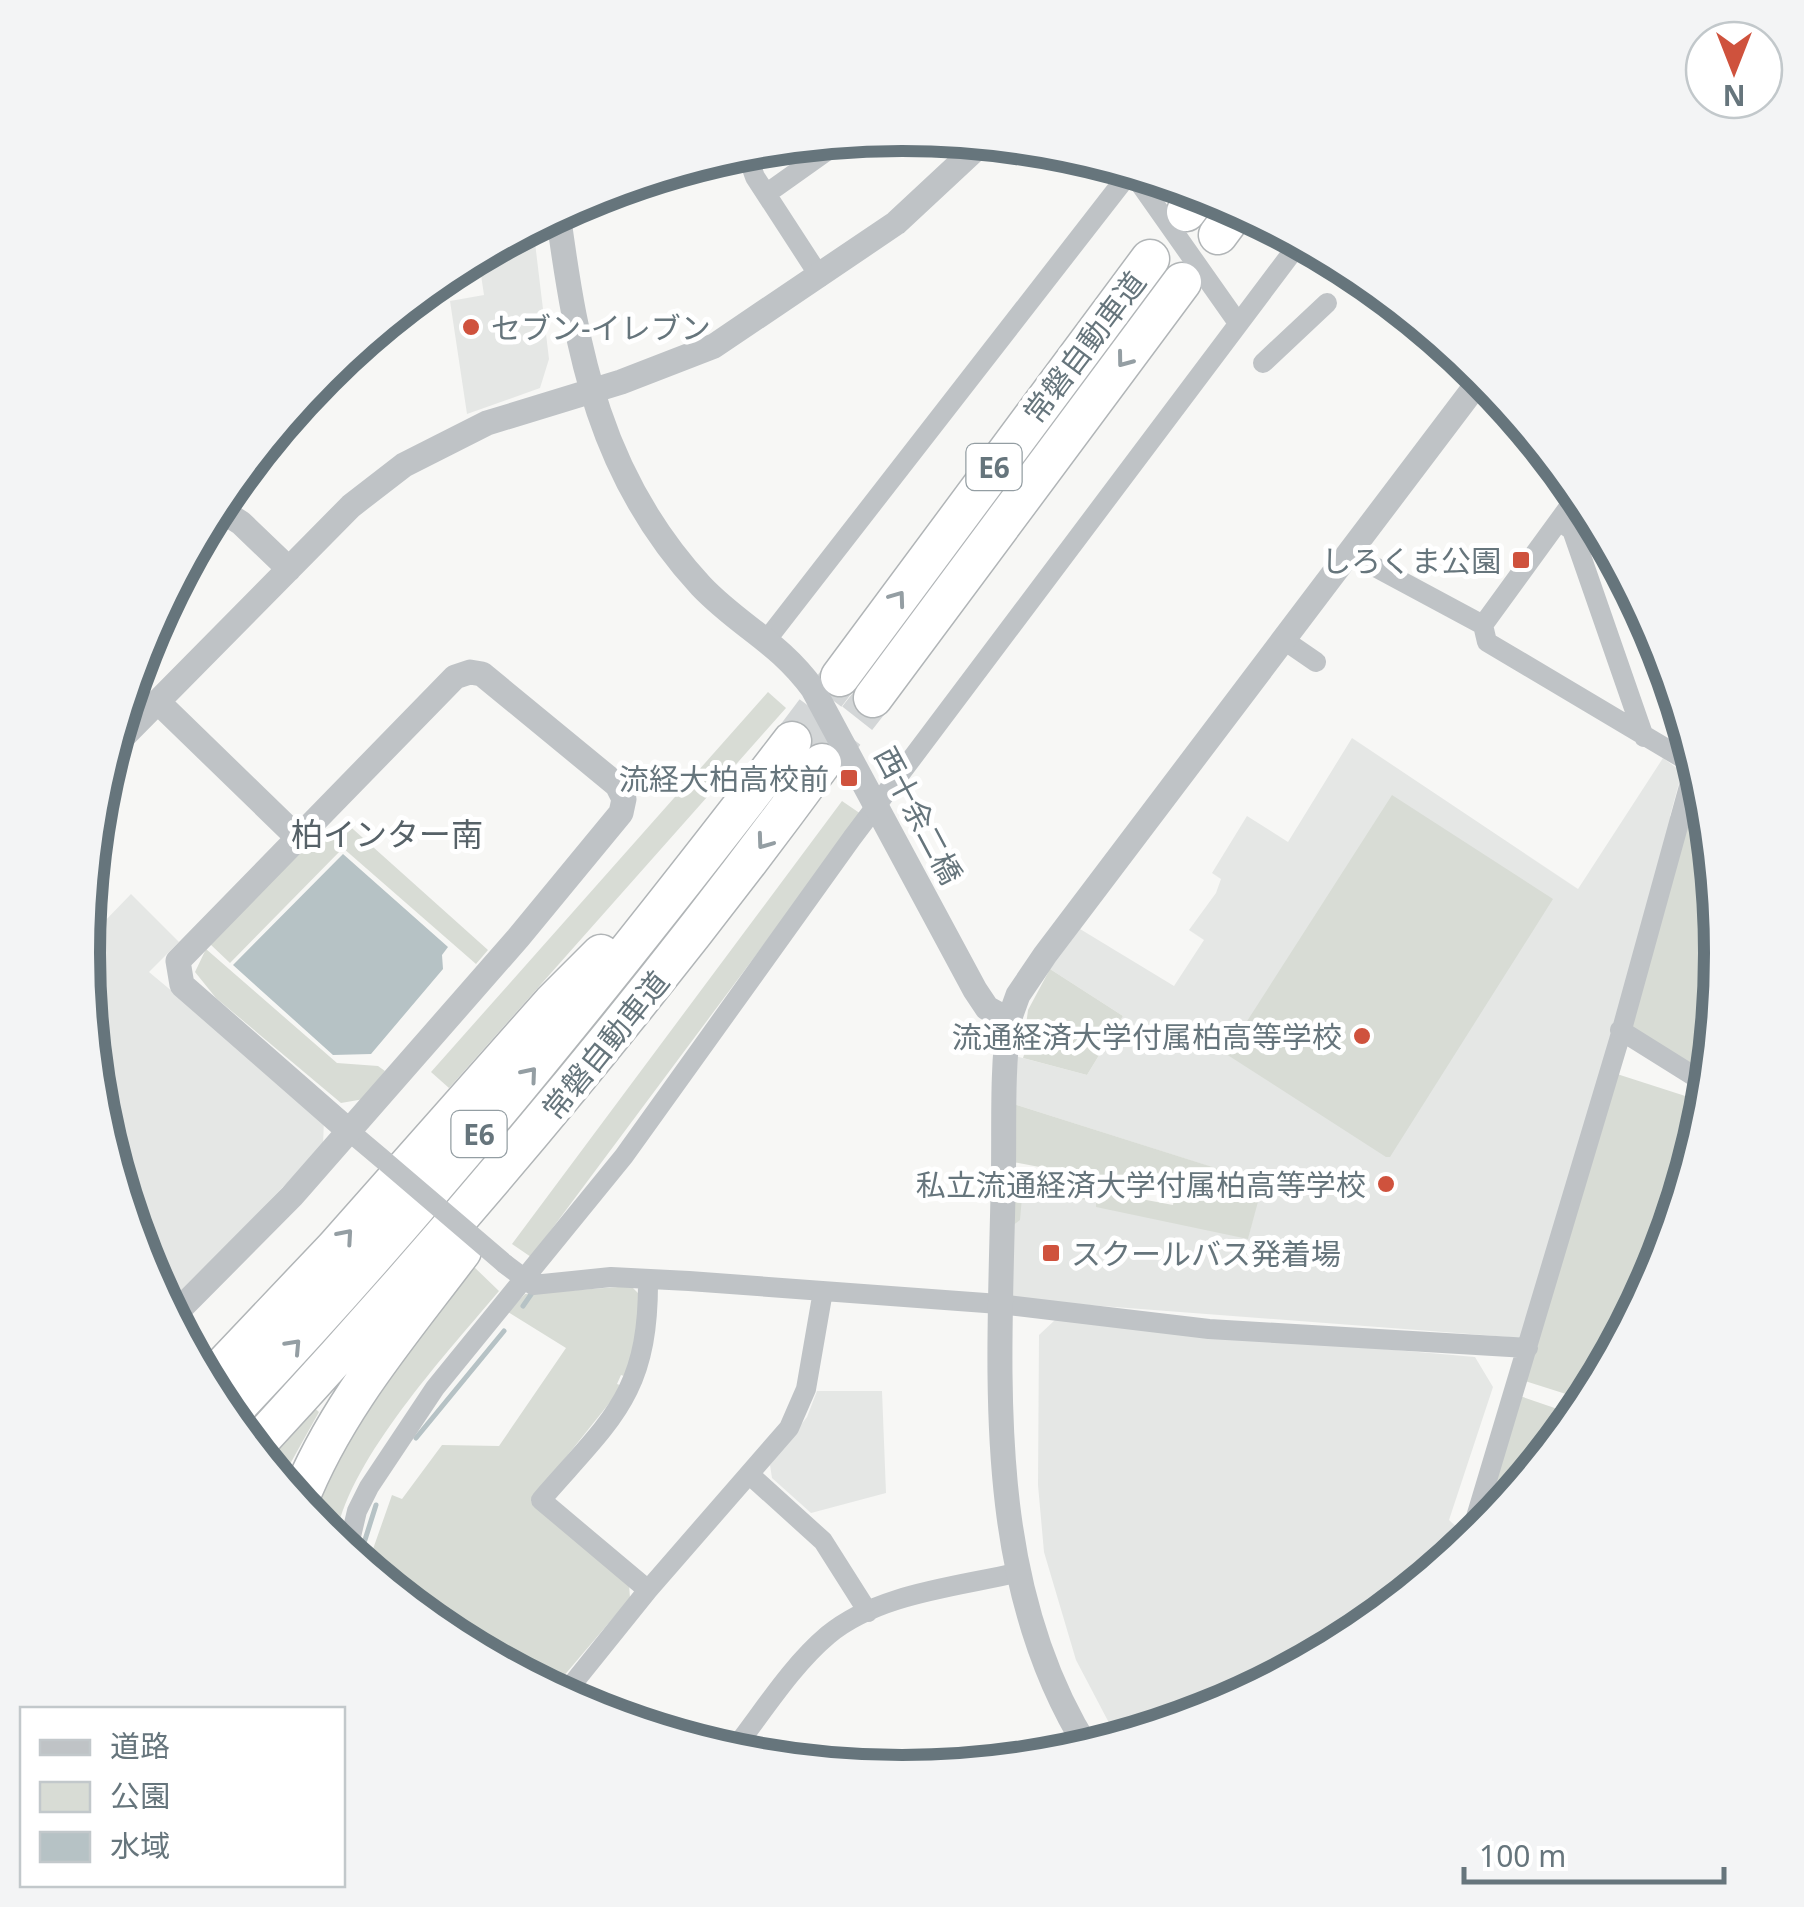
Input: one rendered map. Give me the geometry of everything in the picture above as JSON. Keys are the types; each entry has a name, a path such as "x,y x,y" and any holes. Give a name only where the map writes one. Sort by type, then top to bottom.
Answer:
{"highway":[{"name":"常磐自動車道","path":"840,677 1150,259"},
{"name":"常磐自動車道","path":"873,698 1182,282"},
{"name":"常磐自動車道","path":"239,1405 451,1168 716,839 807,752 646,995 468,1210 263,1437"},
{"path":"218,1372 323,1261 552,1003 716,839"},
{"path":"304,1487 314,1460 344,1409 646,995"}],"street":[{"path":"133,727 351,506 432,448 487,423 590,392 714,346 896,223 970,155"},
{"path":"766,194 820,156"},
{"path":"753,166 766,194 820,277"},
{"path":"768,638 1122,183"},
{"path":"1144,189 1238,323"},
{"name":"西十余二橋","path":"560,228 573,325 590,392 626,476 679,561 733,618 768,638 813,688 975,990 987,1008 1009,1020"},
{"path":"350,1535 356,1511 394,1447 436,1388 624,1156 1292,253"},
{"path":"1262,363 1327,303"},
{"path":"1080,1735 1052,1685 1016,1573 1005,1496 1000,1304 1009,1020 1018,995 1045,956 1472,390"},
{"path":"1482,626 1569,508"},
{"path":"230,516 289,569"},
{"path":"1559,521 1572,530 1644,738"},
{"path":"1350,553 1482,626 1487,642 1644,738 1679,755"},
{"path":"1284,640 1316,662"},
{"path":"182,1306 348,1131 612,826 624,799 603,774 482,674 470,672 455,678 296,836 192,944 178,961 177,971 182,985 348,1131 525,1280 548,1286 611,1276 1000,1304 1208,1329 1528,1348"},
{"path":"158,702 296,836"},
{"path":"1478,1511 1688,794"},
{"path":"1620,1030 1694,1077"},
{"path":"648,1280 644,1341 630,1393 541,1500 648,1590"},
{"path":"572,1684 789,1428 806,1389 823,1291"},
{"path":"750,1475 823,1541 868,1612"},
{"path":"742,1739 815,1648 844,1624 868,1612 1016,1573"}],"shaded area":[{"path":"535,241 549,359 540,388 467,414 450,301 484,295 481,272"},
{"name":"流通経済大学付属柏高等学校","path":"1352,738 1578,889 1663,758 1682,772 1670,816 1677,819 1522,1338 1009,1299 1014,1175 1248,1238 1262,1183 1014,1104 1015,1056 1087,1075 1123,1016 1050,969 1080,929 1174,986 1204,940 1189,930 1216,893 1221,879 1212,873 1247,816 1288,842"},
{"path":"131,894 179,942 149,972 324,1118 323,1146 177,1295 143,1211 115,1110 102,1006 101,925"},
{"path":"1055,1320 1475,1357 1493,1387 1449,1520 1460,1530 1390,1590 1303,1648 1209,1694 1111,1728 1076,1660 1044,1552 1038,1485 1039,1335"},
{"path":"817,1391 882,1391 886,1493 811,1513 772,1478 770,1465 807,1417"}],"green space":[{"path":"768,692 786,708 449,1088 431,1072"},
{"path":"1392,795 1553,899 1390,1157 1386,1157 1226,1054"},
{"path":"1690,800 1704,954 1695,1070 1627,1025"},
{"path":"842,801 861,814 531,1257 512,1244"},
{"path":"344,821 488,950 476,964 343,848 230,963 210,944 317,825 330,836"},
{"path":"206,949 337,1063 378,1066 385,1071 364,1099 341,1103 216,998 195,972"},
{"path":"1050,969 1123,1016 1087,1075 1023,1058 1030,1036 1025,1033 1028,1010"},
{"path":"1617,1074 1691,1098 1661,1211 1643,1260 1597,1355 1571,1396 1525,1381"},
{"path":"1014,1104 1263,1183 1248,1239 1096,1207 1096,1200 1022,1197 1020,1220 1012,1226 1014,1175 1173,1205 1175,1193 1013,1162"},
{"path":"472,1265 499,1291 427,1377 377,1445 357,1479 339,1525 312,1496 318,1469"},
{"path":"631,1286 640,1295 639,1334 627,1377 621,1375 617,1384 623,1386 531,1501 629,1584 630,1598 561,1679 456,1620 371,1554 392,1495 402,1499 442,1445 499,1446 566,1348 508,1312 525,1294"},
{"path":"1517,1395 1561,1410 1505,1482 1483,1502"},
{"path":"311,1405 319,1412 288,1468 270,1447"}],"water":[{"path":"343,854 448,947 442,955 443,969 371,1054 333,1055 233,965"}],"waterway":[{"path":"523,1306 532,1293"},
{"path":"416,1438 504,1331"},
{"path":"363,1547 376,1505"}],"tunnel":[{"path":"792,741 840,677"},
{"path":"822,763 873,698"}],"place":[{"name":"セブン-イレブン","path":"471,327"},
{"name":"しろくま公園","path":"1521,560"},
{"name":"流経大柏高校前","path":"849,778"},
{"name":"流通経済大学付属柏高等学校","path":"1362,1036"},
{"name":"私立流通経済大学付属柏高等学校","path":"1386,1184"},
{"name":"スクールバス発着場","path":"1051,1253"}],"district":[{"name":"柏インター南","path":"387,833"}]}
